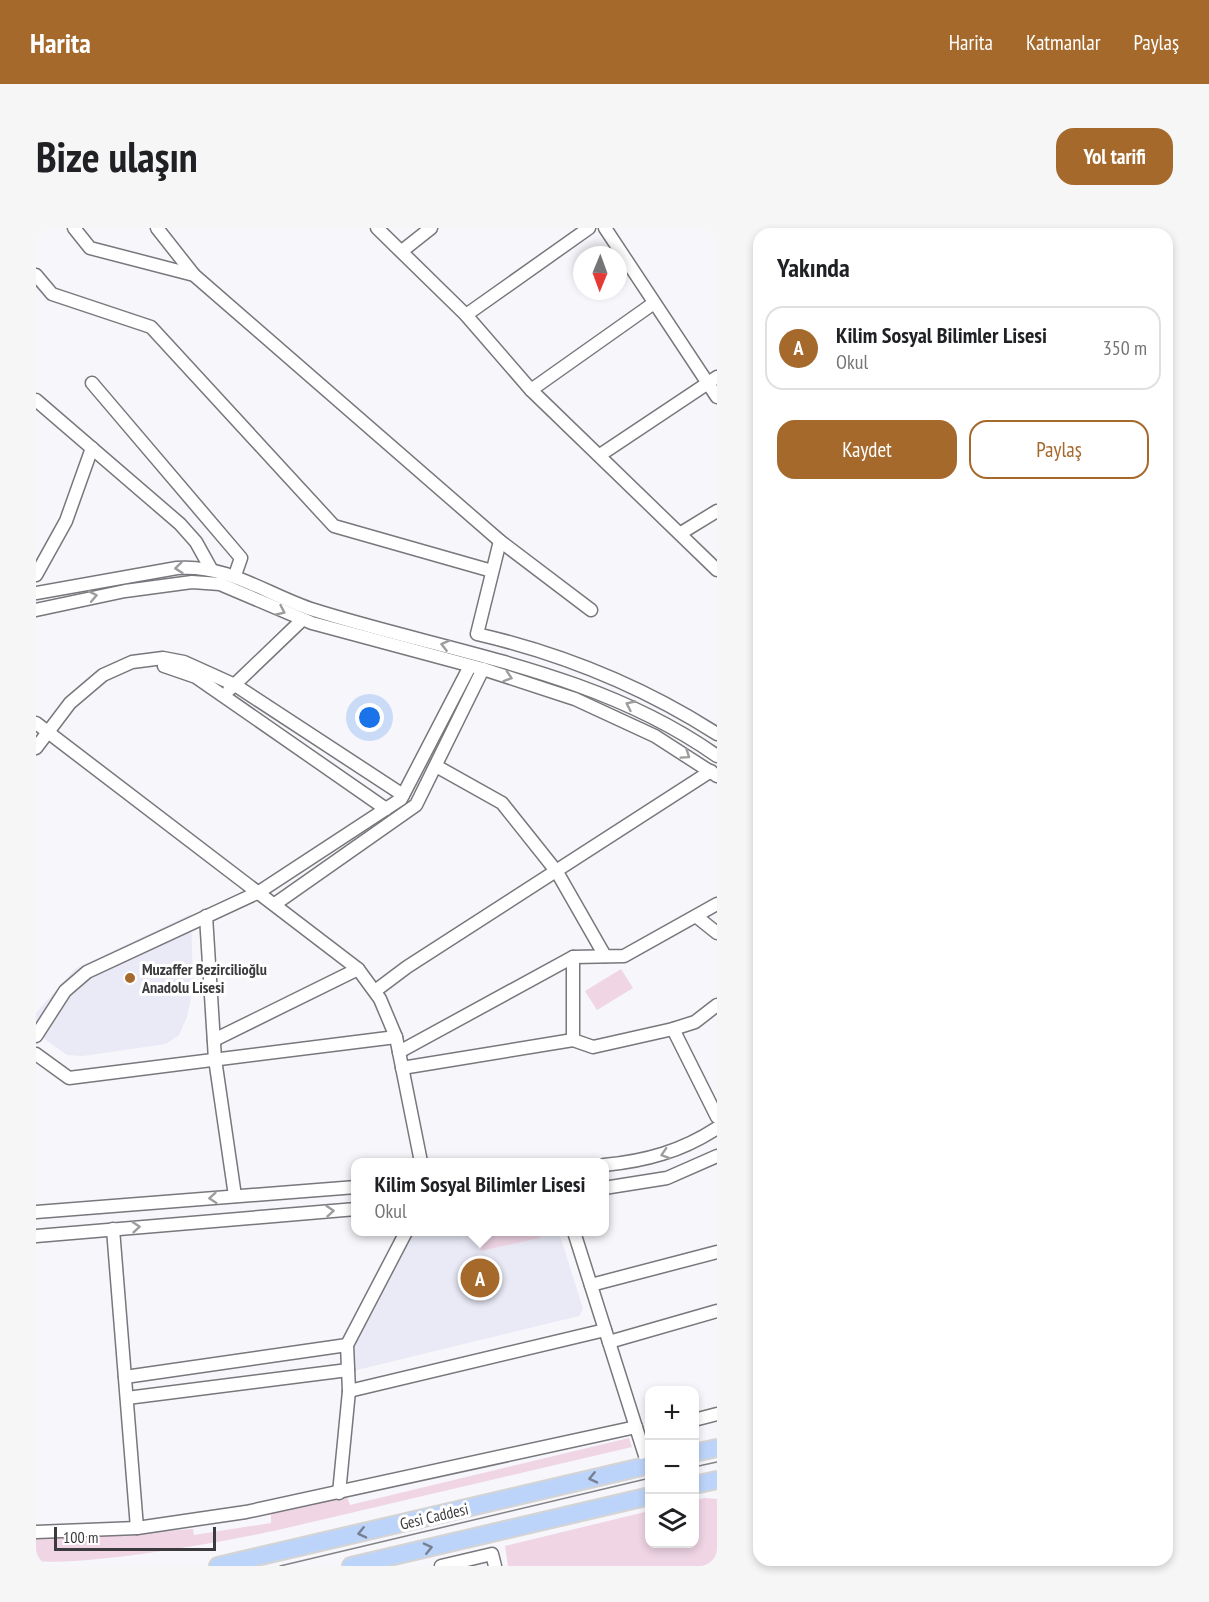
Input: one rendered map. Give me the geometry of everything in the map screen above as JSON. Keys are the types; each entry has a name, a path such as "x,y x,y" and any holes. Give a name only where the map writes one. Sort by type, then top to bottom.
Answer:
{"main road":[{"path":"699,1452 717,1448"},
{"name":"Gesi Caddesi","path":"218,1566 645,1466"},
{"path":"699,1484 717,1480"},
{"name":"Gesi Caddesi","path":"351,1566 645,1497"}],"street":[{"path":"74,228 90,248 194,275"},
{"path":"157,228 194,275 500,541 591,610"},
{"path":"376,228 466,315 531,390 717,570"},
{"path":"402,251 431,228"},
{"path":"466,315 589,228"},
{"path":"605,228 654,303 712,380 717,397"},
{"path":"36,275 52,294 151,327 334,526 492,571"},
{"path":"531,390 654,303"},
{"path":"600,455 712,380"},
{"path":"92,384 241,558 235,575"},
{"path":"36,400 188,533 211,568"},
{"path":"36,575 66,521 92,448"},
{"path":"681,533 717,511"},
{"path":"470,652 477,633 500,541"},
{"path":"36,593 177,568 211,568 235,575 312,610 470,652 604,694 661,721 717,756"},
{"path":"36,610 96,596 202,582 228,587 302,620 483,669 603,710 655,736 714,774 556,872 375,991"},
{"path":"223,696 302,620"},
{"path":"477,633 533,648 596,670 670,705 717,734"},
{"path":"51,734 70,704 103,675 147,658 184,662 235,685 403,795"},
{"path":"36,748 97,688 116,676 142,668 162,666 178,669 196,677 386,809"},
{"path":"36,1036 65,991 87,972 259,892 386,809 403,795 470,666"},
{"path":"275,904 416,805 483,669"},
{"path":"36,723 358,969 375,991 396,1037 420,1158"},
{"path":"436,766 502,803 556,872 605,956"},
{"path":"399,1052 573,957 624,956 717,904"},
{"path":"206,915 215,1059 235,1196"},
{"path":"697,917 717,933"},
{"path":"573,957 573,1040"},
{"path":"214,1040 358,969"},
{"path":"402,1068 573,1040 593,1047 695,1022 717,1005"},
{"path":"673,1029 717,1117"},
{"path":"36,1054 69,1078 396,1037"},
{"path":"609,1164 663,1155 688,1145 717,1128"},
{"path":"609,1187 666,1178 717,1156"},
{"path":"36,1212 351,1187"},
{"path":"36,1236 351,1209"},
{"path":"113,1228 137,1528"},
{"path":"339,1493 349,1392 347,1345 404,1236"},
{"path":"575,1236 645,1448"},
{"path":"591,1286 717,1252"},
{"path":"349,1392 717,1311"},
{"path":"125,1377 347,1345"},
{"path":"127,1398 348,1370"},
{"path":"699,1419 717,1414"},
{"path":"36,1532 137,1528 246,1512 641,1431"},
{"path":"441,1566 492,1554 495,1566"}],"shaded area":[{"name":"Muzaffer Bezircilioğlu Anadolu Lisesi","path":"191,914 193,988 187,1017 179,1035 166,1044 83,1056 67,1055 36,1033 36,1013 75,969"},
{"path":"621,969 633,988 597,1010 585,991"},
{"path":"406,1236 560,1236 583,1309 579,1316 357,1370 350,1361 351,1336"},
{"path":"478,1236 540,1236 540,1238 481,1251"},
{"path":"629,1438 632,1447 257,1534 122,1556 59,1562 36,1561 36,1539 193,1529 194,1535 271,1523 271,1513 347,1497 350,1505"},
{"path":"699,1499 717,1499 717,1563 705,1566 508,1566 505,1546 645,1512 645,1548 699,1548"}],"tram line":[{"path":"699,1466 717,1462"},
{"path":"280,1566 645,1479"}],"place":[{"name":"Muzaffer Bezircilioğlu Anadolu Lisesi","path":"130,978"},
{"name":"Kilim Sosyal Bilimler Lisesi","path":"480,1278"}]}
